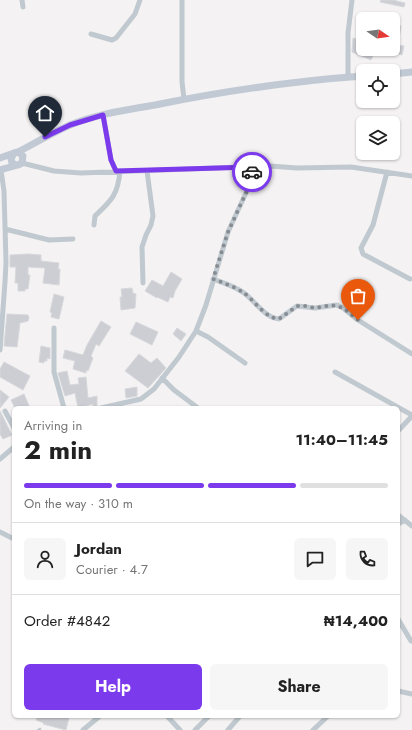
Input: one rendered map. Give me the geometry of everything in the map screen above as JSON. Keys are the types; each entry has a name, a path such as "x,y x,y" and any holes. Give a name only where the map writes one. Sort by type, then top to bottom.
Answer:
{"main road":[{"path":"400,73 412,72"},
{"path":"0,158 16,153 70,125 103,115 260,86 356,76"},
{"path":"1,170 19,164 23,156 16,153"},
{"path":"16,153 11,159 12,163 19,164"}],"street":[{"path":"22,0 23,7"},
{"path":"91,34 112,40 116,38 136,14 140,0"},
{"path":"182,0 182,82 184,99"},
{"path":"348,77 348,33 352,0"},
{"path":"94,225 94,216 106,206 115,195 119,185 118,171 111,160 103,115"},
{"path":"19,164 54,171 81,173 270,166 297,168 352,167 412,176"},
{"path":"110,406 141,399 154,389 179,357 196,331 206,305 228,232 251,182 252,167"},
{"path":"0,350 5,282 4,191 1,170"},
{"path":"143,283 142,247 153,216 147,170"},
{"path":"387,172 373,225 361,248 363,254 410,279"},
{"path":"5,229 49,240 73,239"},
{"path":"213,279 229,285 245,294 276,319 279,319 297,306 315,308 337,305 412,354"},
{"path":"54,328 54,372 63,406"},
{"path":"196,331 208,337 245,363"},
{"path":"335,372 394,406"},
{"path":"162,378 190,406"},
{"path":"400,409 412,416 400,429"},
{"path":"5,411 12,424"},
{"path":"0,459 12,449"},
{"path":"400,516 412,526"},
{"path":"400,523 405,520"},
{"path":"0,532 12,538"},
{"path":"400,622 412,642"},
{"path":"400,691 412,694"},
{"path":"82,730 97,718"},
{"path":"169,718 180,730"},
{"path":"195,730 207,718"},
{"path":"228,730 238,718"},
{"path":"313,730 326,718"}],"building":[{"path":"381,0 393,0 405,3 404,7 380,2"},
{"path":"353,38 356,39 356,54 352,52"},
{"path":"400,45 404,46 402,55 400,54"},
{"path":"362,56 373,56 371,60"},
{"path":"10,255 41,255 41,261 59,263 59,285 43,283 45,268 28,267 28,275 30,275 28,289 25,289 25,291 18,291 18,283 15,283 16,267 10,267"},
{"path":"171,272 182,279 173,298 170,297 168,302 145,291 152,280 163,286"},
{"path":"132,288 133,293 136,294 135,308 121,310 121,289"},
{"path":"54,294 64,297 59,319 51,317 52,313 50,312"},
{"path":"7,314 28,315 29,318 28,321 20,323 17,347 4,346"},
{"path":"101,321 111,327 99,346 96,344 91,356 93,358 88,371 86,370 86,373 73,369 75,361 63,358 65,350 83,355"},
{"path":"136,322 158,332 152,345 130,334"},
{"path":"177,328 186,334 181,341 173,334"},
{"path":"41,346 50,348 50,359 47,358 47,361 44,361 44,363 39,362"},
{"path":"139,354 151,363 157,358 166,368 148,388 125,371"},
{"path":"4,362 30,376 23,390 0,377 0,369"},
{"path":"67,371 70,385 79,384 78,378 86,377 88,398 97,396 97,406 93,406 93,404 78,406 75,393 65,396 58,373"},
{"path":"137,387 137,396 126,398 125,389"},
{"path":"0,390 9,397 0,408"},
{"path":"24,394 29,406 14,406 11,400"},
{"path":"0,411 12,435 3,439 0,434"},
{"path":"37,718 69,718 66,730 43,724 44,723 36,720"}],"way so far":[{"path":"252,172 251,182 228,232 213,279 229,285 245,294 276,319 279,319 297,306 315,308 337,305 358,320"}],"route":[{"path":"45,137 70,125 103,115 111,160 116,171 252,167 252,172"}]}
